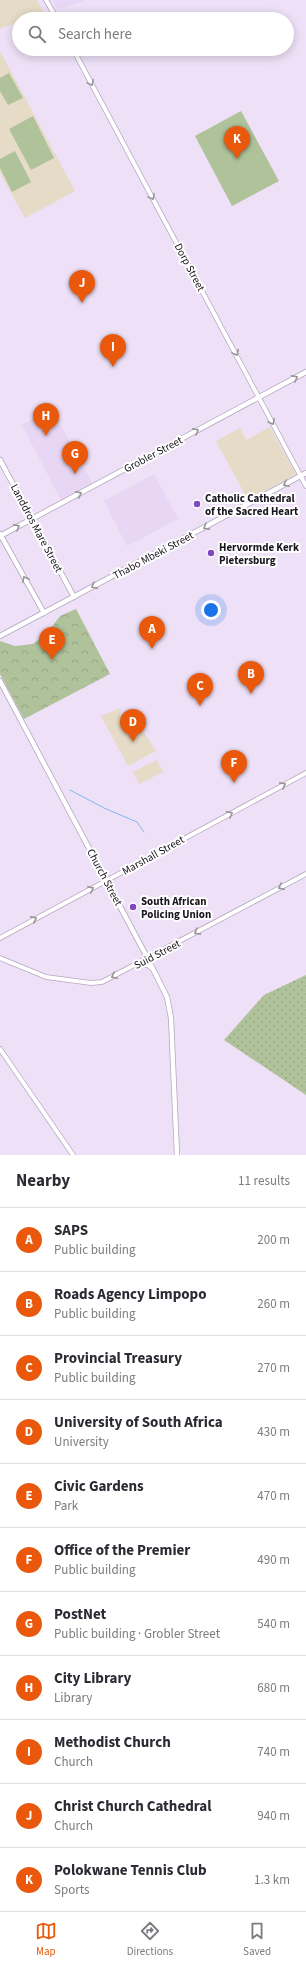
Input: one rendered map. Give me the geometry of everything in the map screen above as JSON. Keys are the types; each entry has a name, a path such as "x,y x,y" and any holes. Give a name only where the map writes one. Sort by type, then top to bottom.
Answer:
{"main road":[{"name":"Grobler Street","path":"0,535 306,372"},
{"name":"Landdros Mare Street","path":"0,460 74,596"},
{"name":"Thabo Mbeki Street","path":"0,636 306,473"},
{"path":"0,535 44,613"},
{"name":"Church Street","path":"0,682 154,970 166,997 171,1018 177,1155"},
{"path":"139,963 148,965 154,970"}],"street":[{"path":"46,0 53,12"},
{"name":"Dorp Street","path":"77,56 306,486"},
{"name":"Marshall Street","path":"0,938 306,773"},
{"name":"Suid Street","path":"0,958 46,977 91,983 105,981 306,874"},
{"path":"0,1049 73,1155"}],"shaded area":[{"path":"0,0 37,0 43,12 12,12 12,24 0,29"},
{"path":"52,0 87,0 57,9"},
{"path":"0,51 75,191 25,218 0,173"},
{"path":"52,409 93,485 62,502 22,425"},
{"path":"270,427 296,474 248,500 216,441 240,428 246,440"},
{"path":"154,474 178,519 127,546 104,501"},
{"path":"121,708 120,716 130,711 156,751 128,766 101,716"},
{"path":"157,760 163,772 139,784 133,772"}],"green space":[{"path":"9,73 23,98 8,105 0,91 0,78"},
{"path":"241,111 279,181 232,206 195,136"},
{"path":"33,116 54,158 31,170 9,129"},
{"path":"15,151 31,182 12,192 0,168 0,159"},
{"path":"76,609 110,674 24,719 0,674 0,641 15,646 33,644 48,632 60,616"},
{"path":"306,975 306,1095 224,1040 264,995"}],"waterway":[{"path":"70,790 104,808 137,822 144,832"}],"place":[{"name":"Polokwane Tennis Club","path":"237,159"},
{"name":"Christ Church Cathedral","path":"82,303"},
{"name":"Methodist Church","path":"113,367"},
{"name":"City Library","path":"46,436"},
{"name":"PostNet","path":"75,474"},
{"name":"Catholic Cathedral of the Sacred Heart","path":"197,504"},
{"name":"Hervormde Kerk Pietersburg","path":"211,553"},
{"name":"SAPS","path":"152,649"},
{"name":"Civic Gardens","path":"52,660"},
{"name":"Roads Agency Limpopo","path":"251,694"},
{"name":"Provincial Treasury","path":"200,706"},
{"name":"University of South Africa","path":"133,742"},
{"name":"Office of the Premier","path":"234,783"},
{"name":"South African Policing Union","path":"133,907"}]}
